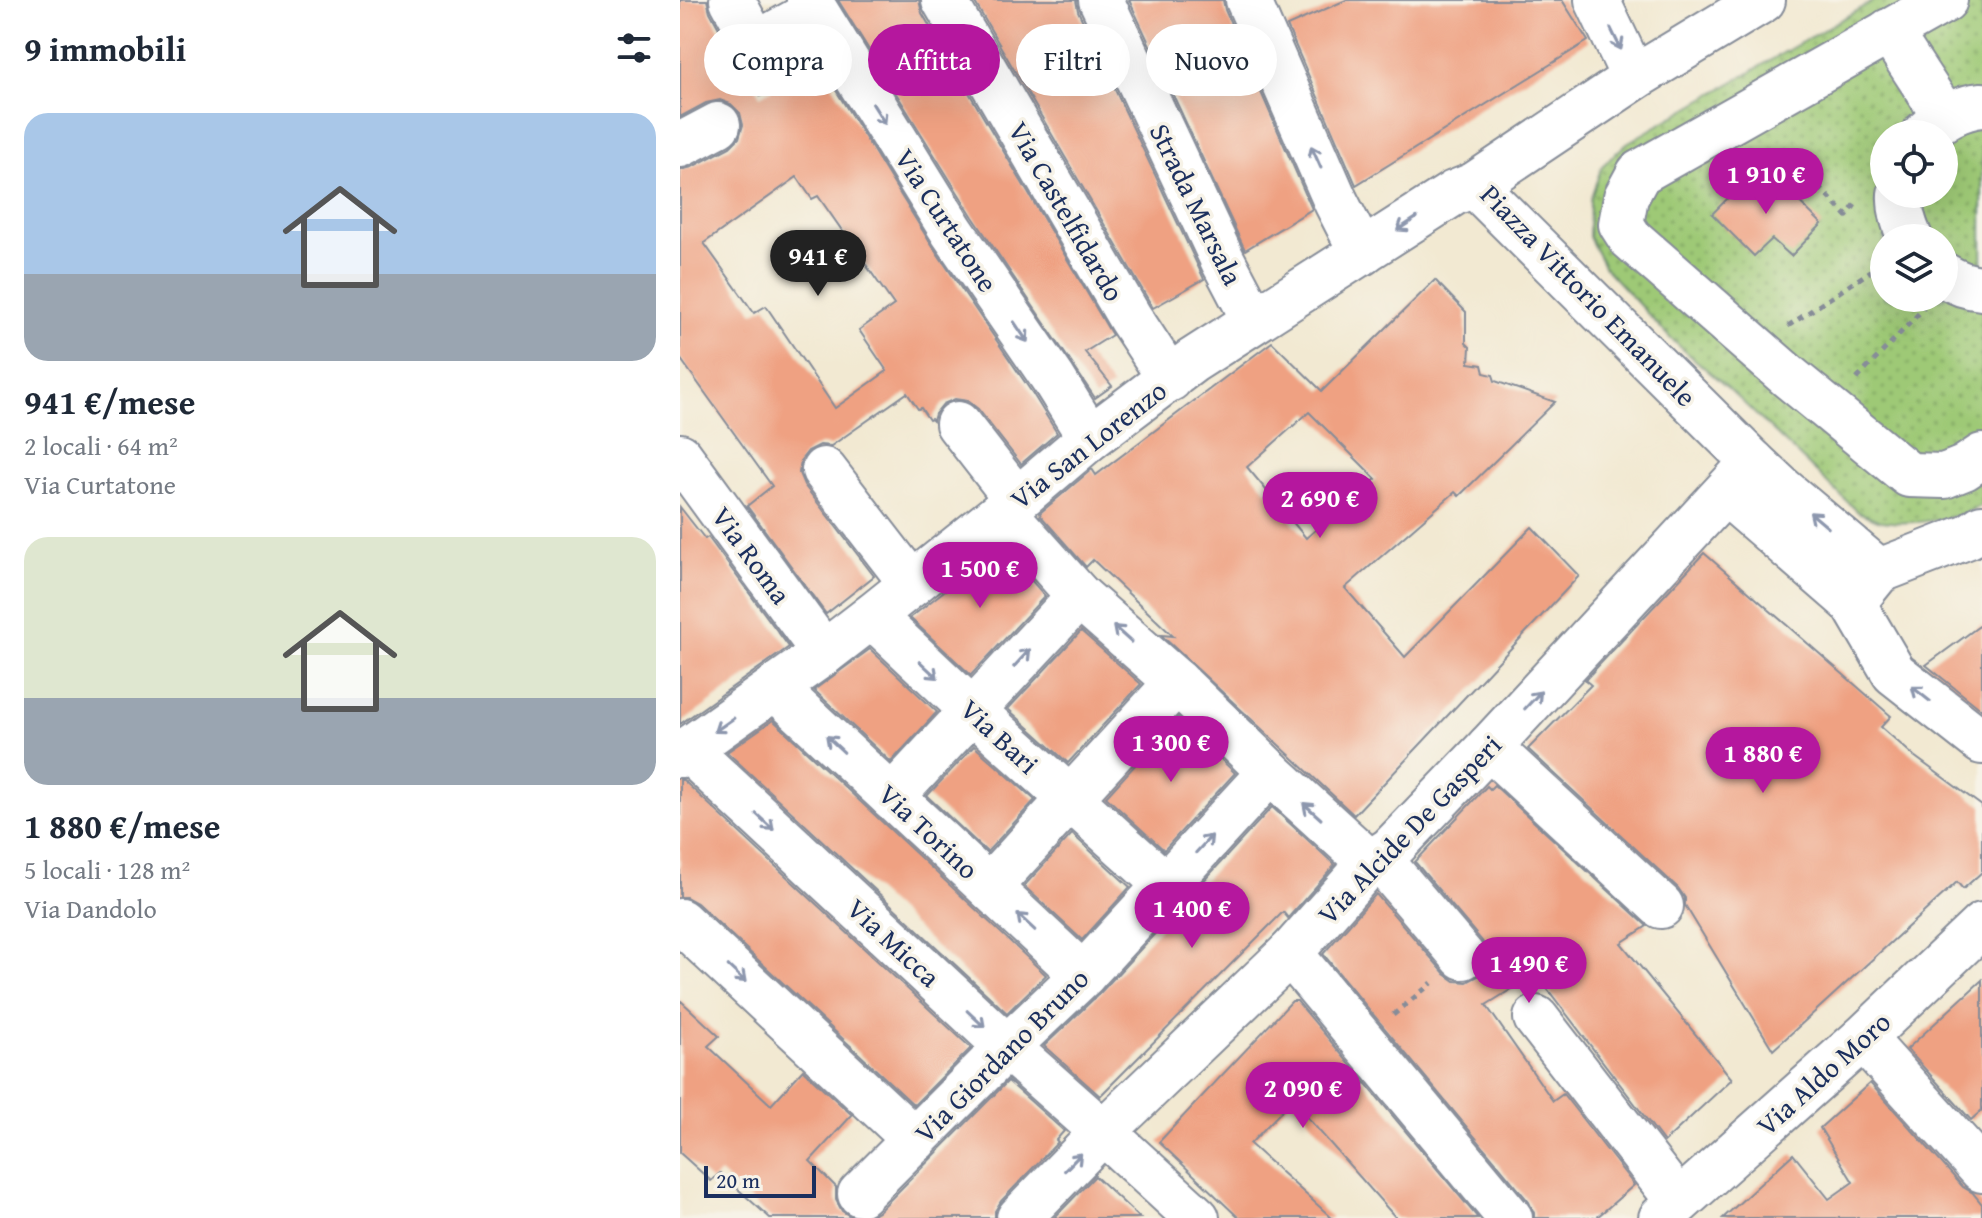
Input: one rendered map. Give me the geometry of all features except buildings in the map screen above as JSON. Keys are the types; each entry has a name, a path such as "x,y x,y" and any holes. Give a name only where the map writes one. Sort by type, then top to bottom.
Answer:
{"street":[{"path":"732,0 756,44 812,6"},
{"name":"Via Castelfidardo","path":"944,0 1130,318 1170,379"},
{"name":"Strada Marsala","path":"1101,0 1223,261 1254,320"},
{"path":"1597,0 1634,78"},
{"name":"Piazza Vittorio Emanuele","path":"1763,0 1634,78 1474,185 1740,477 1866,587 1894,673 1982,742"},
{"path":"1945,0 1639,173 1626,197 1621,224 1630,238 1756,348 1909,475 1944,476 1982,456"},
{"path":"1267,1 1336,202 1362,253"},
{"name":"Via Curtatone","path":"812,6 952,231 1090,438"},
{"path":"1889,31 1950,119"},
{"path":"680,145 718,125"},
{"name":"Via San Lorenzo","path":"684,752 824,653 1010,506 1090,438 1192,361 1454,193 1474,185"},
{"path":"1958,281 1982,288"},
{"path":"958,424 1010,506 1079,596 1177,682 1270,772 1374,860 1463,957"},
{"name":"Via Roma","path":"680,456 824,653"},
{"path":"824,470 912,584"},
{"name":"Via Alcide De Gasperi","path":"1019,1218 1103,1132 1290,953 1374,860 1391,849 1489,747 1740,477"},
{"path":"1866,587 1982,527"},
{"path":"892,797 1079,596"},
{"name":"Via Bari","path":"872,616 1166,885"},
{"path":"989,887 1177,682"},
{"name":"Via Torino","path":"775,688 1083,975"},
{"path":"1489,747 1661,906"},
{"name":"Via Micca","path":"684,752 1197,1218"},
{"name":"Via Giordano Bruno","path":"860,1194 1083,975 1270,772"},
{"path":"680,921 915,1140"},
{"name":"Via Aldo Moro","path":"1670,1210 1863,1038 1982,925"},
{"path":"1290,953 1510,1218"},
{"path":"1536,1018 1670,1210"},
{"path":"1863,1038 1982,1170"}],"path":[{"path":"1794,161 1847,216 1870,201"},
{"path":"1756,348 1870,271"},
{"path":"1828,409 1921,312"},
{"path":"1386,1020 1463,957"}],"green space":[{"path":"1875,0 1982,0 1982,504 1947,518 1920,522 1882,521 1858,512 1729,389 1671,339 1605,268 1589,237 1590,200 1602,166 1627,143"}]}
